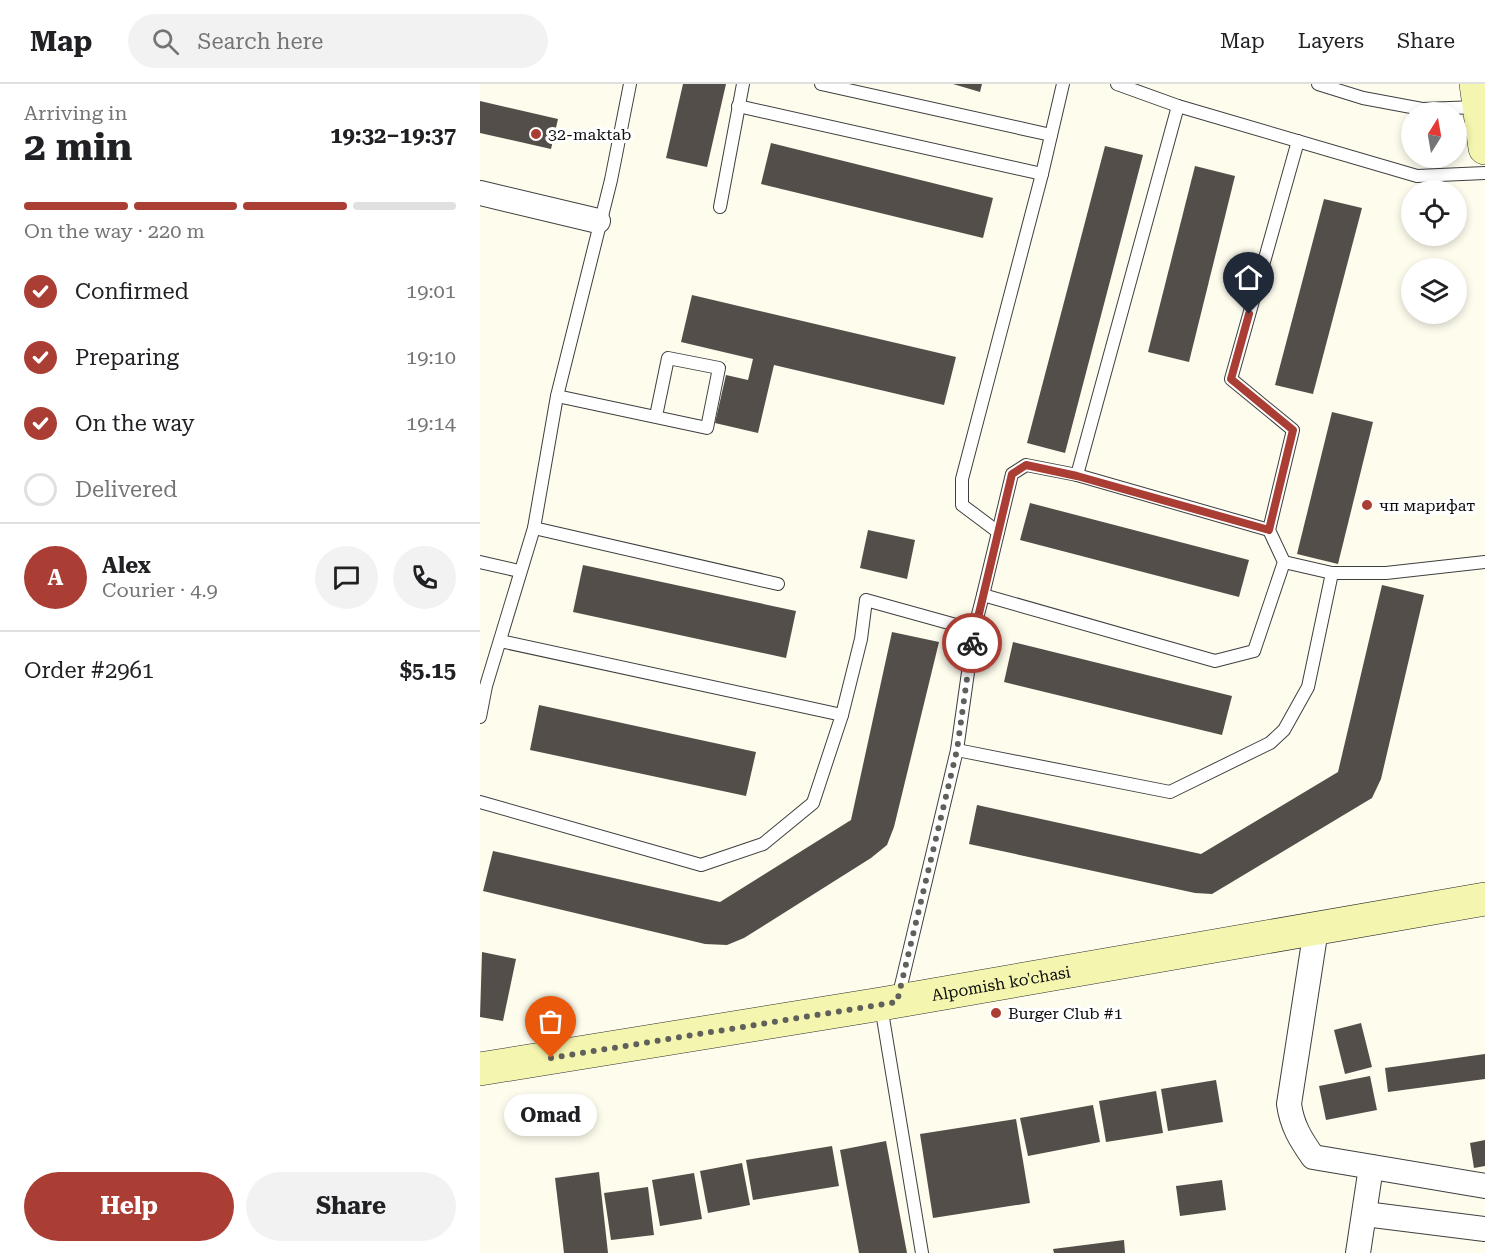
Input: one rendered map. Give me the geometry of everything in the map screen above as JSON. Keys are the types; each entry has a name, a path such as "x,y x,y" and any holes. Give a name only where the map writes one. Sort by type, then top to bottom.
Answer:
{"street":[{"path":"1477,96 1485,148"},
{"path":"480,193 598,221"},
{"name":"Alpomish ko'chasi","path":"480,1069 889,1003 1485,899"},
{"path":"1316,928 1289,1104 1291,1121 1313,1157 1485,1186"},
{"path":"1358,1253 1371,1167"},
{"path":"1365,1214 1485,1228"}],"lane":[{"path":"480,717 483,685 500,641 519,571 534,528 557,396 598,221 611,180 630,84"},
{"path":"720,207 743,84"},
{"path":"821,84 1051,135"},
{"path":"998,532 962,505 962,479 1042,174 1063,84"},
{"path":"1117,84 1178,106 1417,176 1485,173"},
{"path":"1318,84 1363,98 1422,109 1477,96"},
{"path":"738,106 1042,174"},
{"path":"1077,476 1178,106"},
{"path":"983,595 1215,661 1254,651 1284,562 1269,530 1293,430 1231,379 1298,141"},
{"path":"557,396 707,428 719,368 668,358 656,416"},
{"path":"922,1253 889,1003 957,750 974,630 1012,474 1026,465 1077,476 1269,530"},
{"path":"534,528 778,584"},
{"path":"480,562 519,571"},
{"path":"1284,562 1332,573 1386,573 1485,562"},
{"path":"957,750 1170,792 1270,743 1284,730 1308,687 1332,573"},
{"path":"480,802 701,865 763,844 813,803 842,716 861,639 866,600 974,630"},
{"path":"500,641 842,716"}],"building":[{"path":"683,84 726,84 707,167 666,158"},
{"path":"953,84 982,84 980,92"},
{"path":"480,101 558,119 551,149 480,133"},
{"path":"771,143 993,198 983,238 761,184"},
{"path":"1105,146 1143,155 1065,453 1027,443"},
{"path":"1195,166 1235,176 1189,362 1148,352"},
{"path":"1324,199 1362,208 1313,394 1275,385"},
{"path":"692,295 956,357 944,405 774,365 758,433 715,423 726,375 748,380 753,359 681,342"},
{"path":"1332,412 1373,422 1338,564 1297,554"},
{"path":"1030,503 1249,560 1239,597 1020,540"},
{"path":"868,530 915,540 907,579 860,568"},
{"path":"583,565 796,611 786,658 573,612"},
{"path":"1382,585 1424,595 1381,779 1372,798 1212,894 1195,893 969,844 977,805 1201,854 1338,772"},
{"path":"892,632 939,642 894,827 887,845 871,858 744,938 727,945 705,944 483,891 493,851 720,902 851,820"},
{"path":"1013,642 1232,696 1222,735 1004,682"},
{"path":"539,705 756,752 746,796 530,750"},
{"path":"482,952 516,959 503,1021 480,1017"},
{"path":"1361,1023 1372,1067 1345,1074 1334,1030"},
{"path":"1485,1054 1485,1079 1388,1092 1385,1068"},
{"path":"1370,1076 1377,1110 1326,1120 1319,1086"},
{"path":"1216,1080 1223,1122 1168,1131 1161,1089"},
{"path":"1156,1091 1163,1133 1106,1142 1099,1101"},
{"path":"1093,1105 1100,1142 1028,1156 1020,1118"},
{"path":"1016,1119 1030,1203 933,1218 920,1134"},
{"path":"1485,1140 1485,1166 1474,1168 1470,1143"},
{"path":"886,1141 907,1253 859,1253 840,1150"},
{"path":"832,1146 839,1186 753,1200 746,1160"},
{"path":"742,1163 750,1205 708,1213 700,1171"},
{"path":"599,1172 608,1253 564,1253 555,1178"},
{"path":"694,1173 702,1219 660,1226 652,1180"},
{"path":"1222,1180 1226,1210 1180,1216 1176,1186"},
{"path":"648,1187 654,1235 611,1240 604,1193"},
{"path":"1124,1240 1125,1253 1054,1253 1053,1249"}],"way so far":[{"path":"551,1058 897,1002 957,750 972,643"}],"place":[{"name":"32-maktab","path":"536,134"},
{"name":"чп марифат","path":"1367,505"},
{"name":"Burger Club #1","path":"996,1013"},
{"name":"Omad","path":"551,1058"}],"route":[{"path":"972,643 1012,474 1026,465 1077,476 1269,530 1293,430 1231,379 1249,314"}]}
